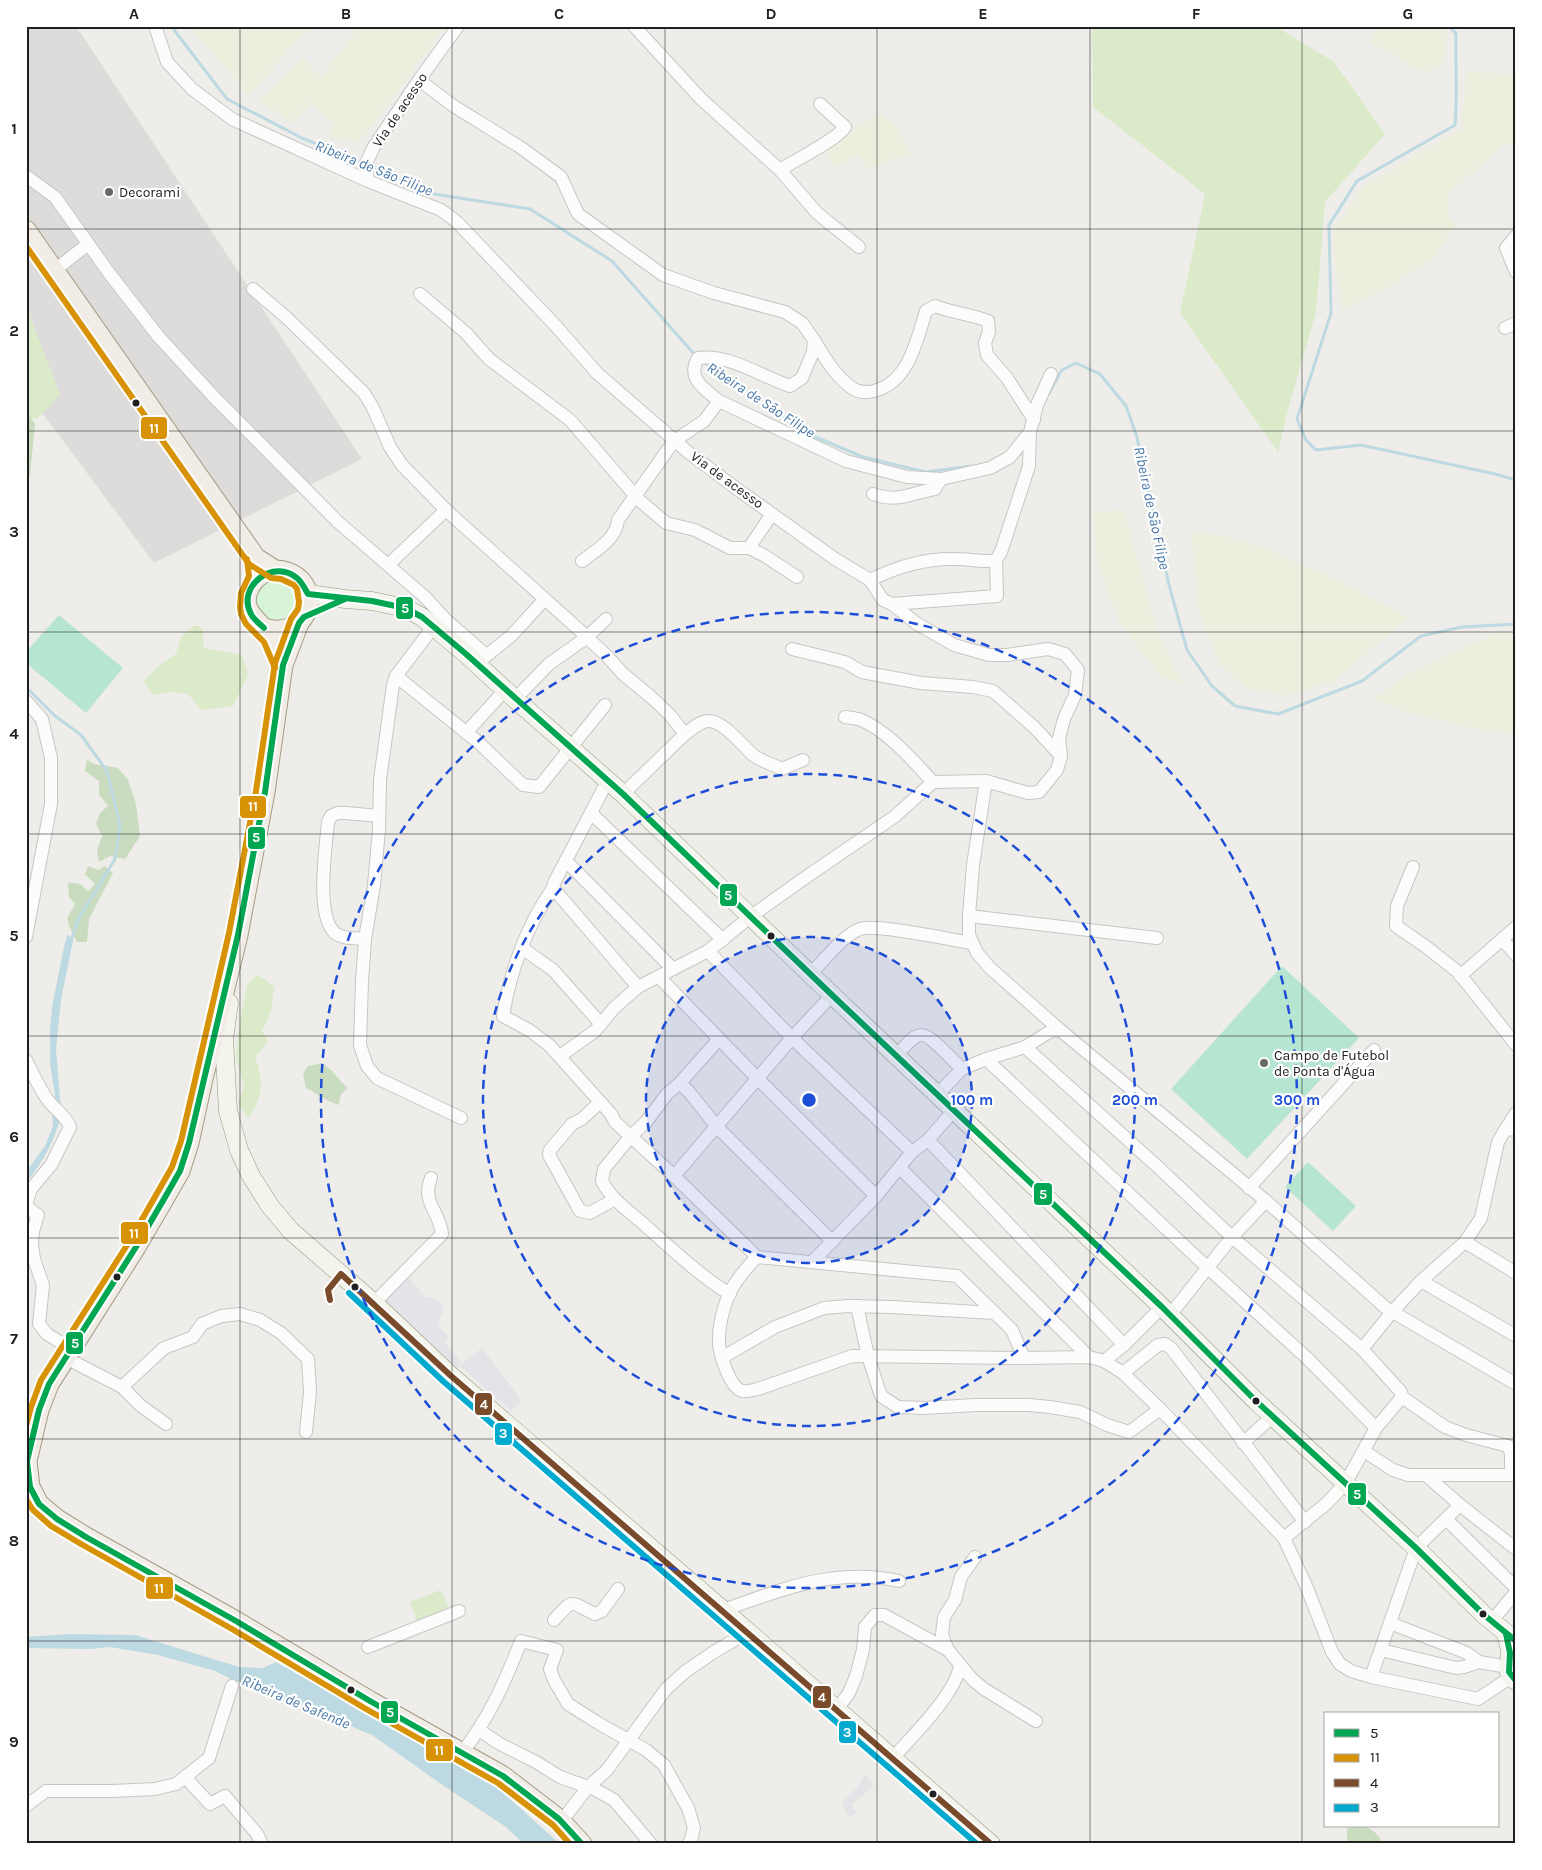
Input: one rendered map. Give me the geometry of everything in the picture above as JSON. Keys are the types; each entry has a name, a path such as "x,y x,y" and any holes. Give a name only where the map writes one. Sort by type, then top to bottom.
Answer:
{"main road":[{"path":"26,230 266,574"},
{"path":"283,666 272,638 250,614 248,605 248,595 251,586 266,574 292,573 299,578 308,594 308,603 283,666 265,792 238,935 202,1079 189,1143 180,1171 136,1247 50,1384 39,1410 27,1461 30,1487 38,1504 57,1519 86,1537 236,1621 370,1701 503,1776 562,1822 582,1844"},
{"path":"264,628 274,631 284,630 293,627 301,620"}],"street":[{"path":"155,26 167,62 192,89 232,119 368,181"},
{"name":"Via de acesso","path":"458,26 374,148 366,164 368,181 441,210 457,222 555,325 596,373 674,441 835,559 870,580 883,600 892,604 916,623 954,645 989,656 1048,649 1064,654 1078,670 1075,695 1064,719 1059,738 1061,756 1057,770 1039,792 1028,793 986,781 934,782"},
{"path":"634,26 701,98 780,170 817,213 859,247"},
{"path":"419,80 455,107 520,147 561,177 578,214 663,275 714,293 785,312 802,323 836,374 854,390 866,393 879,390 892,383 906,368 926,311 935,306 988,321 989,332 984,343 987,354 1007,378 1032,426"},
{"path":"780,170 844,130 845,127 820,104"},
{"path":"26,176 55,197 158,336 213,396 338,522 432,603 482,659 510,694 623,794 750,917 1166,1311 1273,1416 1416,1548 1491,1622 1512,1658"},
{"path":"1516,236 1506,248 1516,272"},
{"path":"55,270 88,244"},
{"path":"253,289 287,318 364,393 373,408 390,448 402,465 446,510 480,539 607,656 623,674 669,714 686,734"},
{"path":"420,294 466,333 489,359 570,420 635,496 666,523 695,530 730,548 749,548 765,556 797,578"},
{"path":"814,340 813,352 802,378 790,386 735,363 712,356 698,358 693,366 695,380 719,402 846,461 907,477 940,479 990,468 1010,457 1032,426"},
{"path":"892,604 997,596 996,560 1005,542 1029,466 1032,426 1037,405 1051,374"},
{"path":"582,561 609,540 617,531 618,520 674,441 704,421 719,402"},
{"path":"873,494 887,499 901,498 935,489 940,479"},
{"path":"388,565 446,510"},
{"path":"749,548 772,514"},
{"path":"870,580 889,571 920,561 955,558 989,562 996,560"},
{"path":"308,594 345,600 372,601 405,608 414,612 482,659"},
{"path":"301,620 345,600"},
{"path":"482,659 511,636 544,600"},
{"path":"466,733 510,694 586,638 606,619"},
{"path":"434,626 396,676 392,694 380,780 380,816 374,885 365,939 360,1046 367,1066 377,1078 461,1118"},
{"path":"792,649 845,662 862,672 921,683 993,690 1061,756"},
{"path":"396,676 466,733 523,785 531,787 539,787 605,704"},
{"path":"26,701 42,719 51,758 51,804 31,893 26,937"},
{"path":"560,1056 595,1031 614,1008 638,987 708,951 750,917 894,818 934,782 882,733 860,720 845,717"},
{"path":"623,794 686,734 697,725 709,721 732,735 754,755 782,768 803,760"},
{"path":"608,780 553,888 534,916 506,998 503,1016 529,1030 560,1056 611,1114 615,1122 674,1176 757,1257 957,1276 1012,1330 1024,1358"},
{"path":"986,781 973,865 969,916 969,936 977,954 990,968 1060,1030 1266,1201 1392,1312 1516,1384"},
{"path":"365,939 340,936 330,926 323,897 328,822 331,816 338,813 380,816"},
{"path":"591,814 723,940"},
{"path":"566,861 674,969"},
{"path":"1414,867 1397,906 1396,926 1425,946 1460,976 1516,1046"},
{"path":"553,888 638,987"},
{"path":"969,916 1156,938"},
{"path":"1460,976 1516,927"},
{"path":"811,973 849,935 862,928 878,928 972,943"},
{"path":"238,935 224,1039 228,1111 239,1150 270,1206 291,1231 374,1303 450,1374 838,1709 991,1844"},
{"path":"1502,939 1516,955"},
{"path":"522,948 553,970 601,1024"},
{"path":"708,951 792,1038 912,1152"},
{"path":"659,977 876,1196"},
{"path":"674,1176 718,1127 792,1038 832,995"},
{"path":"938,1094 962,1069 986,1059 1025,1048 1051,1031 1060,1030"},
{"path":"897,1056 912,1039 921,1035 929,1037 962,1069"},
{"path":"719,1039 680,1083 667,1094 646,1122 631,1136 604,1169 602,1182 615,1199 680,1256 716,1286 730,1294"},
{"path":"1025,1048 1158,1167 1232,1237 1362,1349 1401,1392 1402,1397 1445,1427 1466,1435 1508,1446 1511,1453 1514,1475 1408,1476 1394,1470 1364,1451"},
{"path":"1249,1188 1374,1050"},
{"path":"986,1059 1208,1268 1308,1358 1376,1428"},
{"path":"26,1060 44,1095 53,1107 66,1118 70,1128 51,1164 31,1190 26,1204 38,1215 33,1231 32,1244 34,1259 43,1285 39,1324 68,1353 122,1387 141,1406 166,1424"},
{"path":"680,1083 718,1127 832,1241"},
{"path":"600,1102 582,1119 572,1124 550,1150 549,1155 580,1211 590,1213 615,1199"},
{"path":"812,1262 876,1196 912,1152 928,1140 954,1110"},
{"path":"1362,1349 1392,1312 1421,1282 1465,1242 1481,1218 1498,1142 1510,1129 1516,1113"},
{"path":"928,1140 1124,1345"},
{"path":"900,1168 1089,1358"},
{"path":"374,1303 442,1234 442,1227 428,1197 427,1188 431,1178"},
{"path":"1104,1361 1166,1311 1208,1268 1232,1237 1266,1201"},
{"path":"1465,1242 1516,1272"},
{"path":"757,1257 742,1273 730,1294 723,1312 719,1344 731,1383 740,1391 748,1392 852,1356 1089,1358 1104,1361 1123,1373 1160,1409 1284,1538 1307,1588 1332,1652 1340,1664 1351,1671 1371,1677 1478,1699 1512,1658"},
{"path":"1421,1282 1516,1336"},
{"path":"723,1357 775,1327 824,1308 857,1306 994,1313"},
{"path":"857,1306 868,1356 881,1396 898,1407 924,1408 984,1405 1050,1407 1080,1412 1107,1425 1129,1432 1160,1409"},
{"path":"122,1387 164,1348 193,1337 202,1324 221,1316 240,1314 260,1320 281,1333 308,1359 310,1392 306,1432"},
{"path":"1123,1373 1158,1345 1165,1344 1171,1348 1304,1522"},
{"path":"1284,1538 1345,1484 1376,1428 1402,1397"},
{"path":"1243,1443 1273,1416"},
{"path":"1427,1476 1516,1549"},
{"path":"1371,1677 1416,1548 1460,1505"},
{"path":"1446,1519 1516,1588"},
{"path":"975,1557 961,1577 955,1600 944,1617 942,1635 948,1650 984,1689 1036,1721"},
{"path":"723,1610 795,1585 830,1578 851,1576 879,1577 899,1582"},
{"path":"554,1620 568,1604 574,1603 595,1614 602,1611 618,1590"},
{"path":"1491,1622 1516,1592"},
{"path":"368,1647 459,1610"},
{"path":"838,1709 849,1693 856,1676 863,1650 865,1627 875,1615 884,1615 948,1650"},
{"path":"1390,1624 1467,1653 1479,1662"},
{"path":"562,1822 588,1787 607,1770 666,1689 707,1656 748,1632"},
{"path":"462,1753 479,1730 503,1687 521,1641 557,1650 550,1669 568,1704 646,1750 664,1765 688,1808 694,1828 692,1840 688,1844"},
{"path":"1381,1650 1456,1668 1479,1662 1512,1658"},
{"path":"893,1758 944,1698 958,1674 960,1665"},
{"path":"26,1806 46,1791 113,1791 155,1788 176,1784 209,1758 232,1686"},
{"path":"479,1730 500,1744 536,1762 560,1777 588,1787 614,1800 652,1844"},
{"path":"185,1778 210,1804 225,1796 257,1834 262,1844"}],"shaded area":[{"path":"26,26 76,26 362,459 154,563 26,391"},
{"path":"404,1274 426,1297 433,1297 444,1307 438,1326 449,1337 444,1342 460,1360 460,1365 482,1348 522,1401 511,1411 460,1366 450,1375 374,1303"},
{"path":"865,1775 874,1785 851,1805 858,1812 849,1818 842,1802 858,1787"}],"green space":[{"path":"189,26 310,26 249,95"},
{"path":"359,26 445,26 367,133 356,142 328,136 335,125 311,102 291,123 260,100 302,57 321,77"},
{"path":"1092,26 1275,26 1334,62 1385,134 1325,202 1316,312 1288,409 1278,452 1180,313 1205,194 1093,107"},
{"path":"1377,26 1438,26 1448,34 1444,63 1424,73 1370,41"},
{"path":"1466,71 1508,74 1516,72 1516,144 1504,145 1448,194 1448,217 1456,225 1435,257 1391,285 1343,310 1335,268 1334,231 1362,187 1461,129"},
{"path":"880,113 899,129 911,153 867,169 858,154 834,168 824,150"},
{"path":"26,300 60,395 37,419 26,417"},
{"path":"26,416 30,416 35,424 30,475 26,478"},
{"path":"1124,510 1157,630 1182,684 1160,677 1120,623 1096,557 1094,512"},
{"path":"1191,532 1224,536 1265,548 1337,580 1409,618 1335,681 1285,696 1246,688 1219,664 1199,612"},
{"path":"273,578 289,580 303,599 295,620 267,622 257,609 255,595 266,582"},
{"path":"59,615 123,668 86,713 26,663 26,652"},
{"path":"195,625 202,628 204,648 242,655 248,675 233,706 201,710 188,694 171,692 153,695 144,681 162,663 176,654 181,637"},
{"path":"1516,632 1516,735 1481,730 1407,712 1374,699 1414,670 1497,633"},
{"path":"87,760 94,764 118,768 128,780 136,804 140,836 125,859 110,856 99,862 97,850 102,836 96,824 100,813 108,806 99,795 99,781 85,771"},
{"path":"88,866 98,870 105,866 113,873 89,919 87,942 77,942 67,918 75,904 69,897 68,882 80,884 88,891 95,884 85,874"},
{"name":"Campo de Futebol de Ponta d'Água","path":"1282,966 1359,1038 1247,1159 1171,1089"},
{"path":"257,975 274,987 271,1011 262,1031 268,1042 255,1057 261,1082 259,1096 257,1104 248,1119 238,1104 244,1087 236,1057 238,1033 247,985"},
{"path":"322,1063 347,1088 340,1096 339,1105 306,1088 303,1074 308,1066"},
{"path":"1308,1162 1356,1206 1333,1231 1285,1187"},
{"path":"441,1590 449,1609 417,1621 410,1602"},
{"path":"1347,1829 1370,1829 1377,1834 1383,1843 1347,1844"}],"water":[{"path":"68,934 73,941 61,999 56,1049 61,1110 54,1106 55,1095 50,1064 50,1031 52,1007"},
{"path":"52,1110 60,1119 48,1150 30,1178 26,1172 45,1146 53,1126"},
{"path":"68,1634 135,1635 239,1667 263,1668 276,1662 473,1770 500,1790 560,1844 524,1844 506,1827 372,1735 254,1686 235,1681 215,1671 158,1655 110,1647 91,1649 26,1648 26,1637"}],"waterway":[{"name":"Ribeira de São Filipe","path":"171,26 227,99 302,138 363,163"},
{"path":"1448,26 1456,33 1455,125 1357,181 1329,225 1331,313 1297,419 1306,440 1316,450 1361,445 1516,480"},
{"name":"Ribeira de São Filipe","path":"371,166 434,194 530,209 612,261 695,355"},
{"name":"Ribeira de São Filipe","path":"704,362 806,433 863,457 926,472 971,466"},
{"name":"Ribeira de São Filipe","path":"1048,395 1062,370 1076,363 1100,374 1126,406 1137,437 1169,585 1187,650 1212,686 1235,706 1278,714 1362,681 1421,636 1462,627 1516,624"},
{"name":"Ribeira de Safende","path":"26,687 54,715 81,735 107,771 120,825 115,859 79,918 71,941"}],"transit line":[{"name":"11","path":"26,246 249,564 271,578 281,579 294,585 297,589 299,602 298,609 291,619 275,663 256,791 229,933 181,1141 172,1167 129,1242 41,1380 26,1426"},
{"name":"11","path":"247,559 249,576 241,593 241,614 246,624 264,642 275,668"},
{"name":"5","path":"264,628 251,614 248,604 249,594 253,585 260,578 268,573 278,571 288,573 297,578 308,594 372,601 405,608 422,617 623,794 832,995 1162,1307 1256,1401 1416,1548 1483,1614 1516,1641"},
{"name":"5","path":"345,599 304,617 299,623 283,665 265,792 238,935 189,1143 180,1171 164,1199 136,1247 49,1384 39,1410 27,1461 30,1487 39,1504 57,1519 86,1537 236,1621 370,1701 503,1776 559,1819 582,1844"},
{"name":"4","path":"330,1300 328,1290 341,1274 450,1375 991,1844"},
{"name":"3","path":"349,1293 444,1382 977,1844"},
{"name":"11","path":"26,1499 33,1510 51,1526 232,1629 366,1709 498,1783 553,1825 570,1844"},
{"name":"5","path":"1506,1634 1510,1653 1509,1672 1516,1681"}],"place":[{"name":"Decorami","path":"109,192"},
{"name":"Campo de Futebol de Ponta d'Água","path":"1264,1063"}]}
